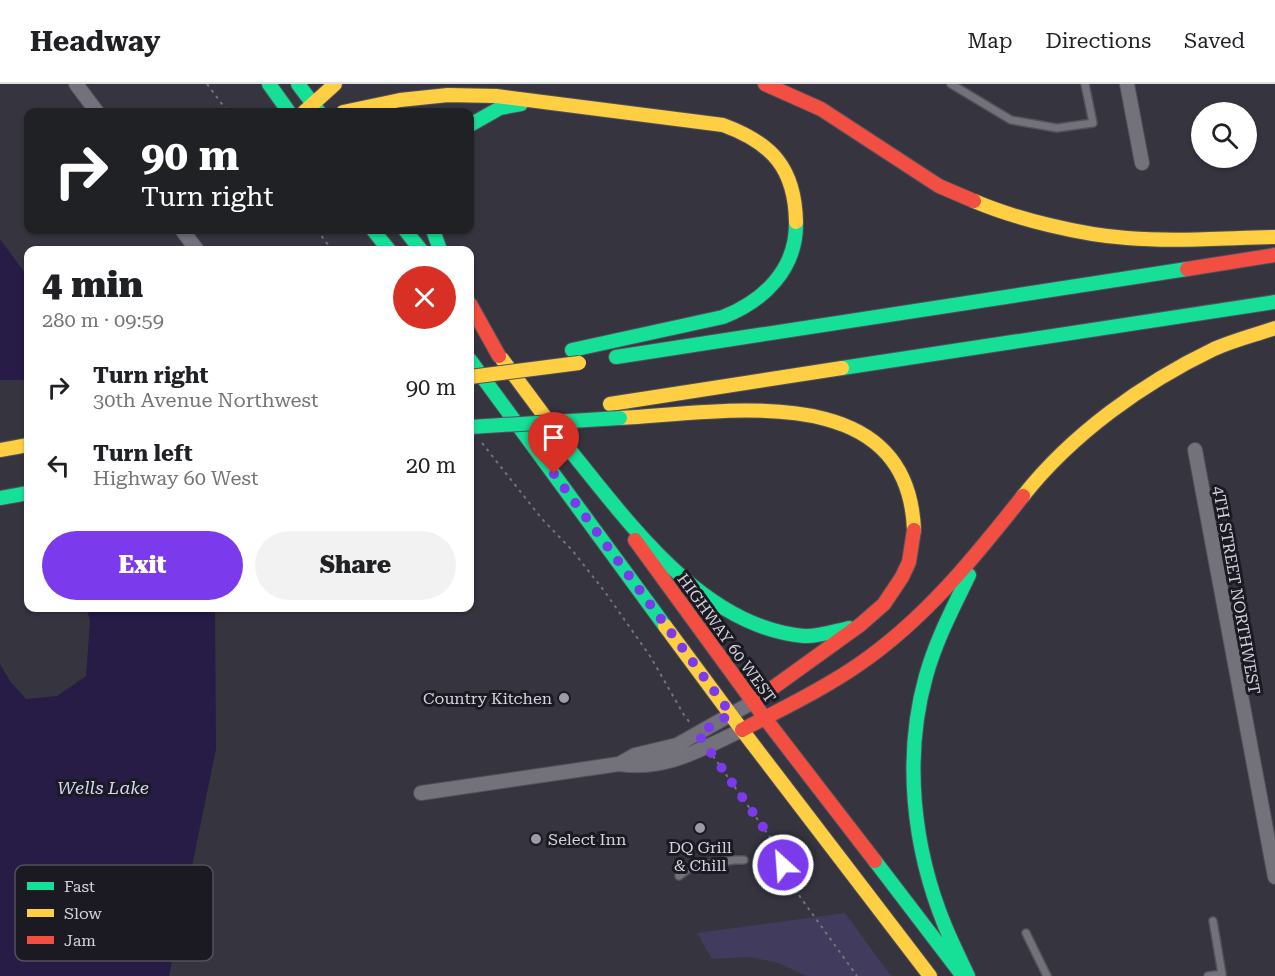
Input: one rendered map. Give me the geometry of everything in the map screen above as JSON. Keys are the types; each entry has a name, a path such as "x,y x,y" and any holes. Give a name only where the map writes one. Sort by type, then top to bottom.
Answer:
{"main road":[{"path":"269,84 287,108"},
{"path":"298,84 311,108"},
{"path":"314,108 335,84"},
{"path":"765,84 821,109 939,186 986,206 1089,233 1127,238 1189,240 1275,237"},
{"path":"362,108 400,100 448,95 496,96 723,125 743,132 761,143 777,159 788,178 795,198 797,220 795,241 788,262 777,281 744,309 585,358 474,372"},
{"path":"474,123 500,108 516,104 544,102"},
{"path":"376,234 386,246"},
{"path":"408,234 418,246"},
{"path":"474,376 1275,255"},
{"path":"474,429 610,404 1275,302"},
{"path":"474,311 499,357"},
{"name":"HIGHWAY 60 WEST","path":"474,322 764,717 966,976"},
{"path":"742,730 830,682 899,634 938,598 992,537 1039,476 1093,426 1160,378 1183,365 1217,348 1275,328"},
{"path":"474,365 742,730 930,976"},
{"path":"474,429 732,410 776,411 843,423 864,434 883,449 899,468 915,515 914,540 909,563 898,585 884,604 865,620 753,702"},
{"path":"564,443 656,552 680,576 737,616 767,631 787,636 807,637 827,635 865,620"},
{"path":"0,450 24,447"},
{"path":"0,498 24,494"},
{"path":"966,976 945,929 926,870 912,794 912,755 919,702 932,654 960,592 992,537"}],"street":[{"path":"76,84 94,108"},
{"path":"1127,84 1142,163"},
{"name":"4TH STREET NORTHWEST","path":"1195,450 1272,850 1274,872"},
{"path":"618,764 635,755 677,746 753,702"},
{"path":"421,794 618,764 638,767 659,764 707,747 742,730"}],"lane":[{"path":"951,84 1011,120 1057,128 1093,123 1085,84"},
{"path":"679,876 690,867 744,860"},
{"path":"1208,976 1222,974 1213,921"},
{"path":"1026,933 1047,976"}],"path":[{"path":"207,84 225,108"},
{"path":"319,234 329,246"},
{"path":"474,432 542,519 572,550 605,592 650,656 684,715 698,734"},
{"path":"707,747 779,850 788,880 857,976"}],"shaded area":[{"path":"845,913 891,976 806,976 779,963 749,957 712,959 697,933"}],"water":[{"path":"0,239 24,272 24,380 0,380"},
{"name":"Wells Lake","path":"88,612 215,612 216,749 192,865 15,865 15,961 172,961 169,976 0,976 0,664 10,681 26,699 57,696 86,676 90,622"}],"traffic: fast":[{"path":"269,84 286,108"},
{"path":"298,84 316,108"},
{"path":"474,123 500,108 521,104"},
{"path":"572,350 723,317 738,310 764,292 784,268 795,239 796,222"},
{"path":"376,234 386,246"},
{"path":"408,234 418,246"},
{"path":"434,234 439,246"},
{"path":"616,357 1187,269"},
{"path":"842,368 1275,302"},
{"path":"474,365 665,626"},
{"path":"474,427 620,418"},
{"path":"564,443 639,534 668,564 698,590 731,612 766,628 804,636 821,635 849,628"},
{"path":"0,498 24,494"},
{"path":"968,976 945,926 925,866 919,834 913,771 919,707 926,676 940,637 969,575"},
{"path":"875,861 959,971"}],"traffic: slow":[{"path":"308,108 335,84"},
{"path":"362,108 400,100 448,95 496,96 723,125 755,140 778,160 791,187 796,222"},
{"path":"974,201 1029,220 1109,236 1164,240 1275,237"},
{"path":"1023,496 1042,473 1086,431 1135,394 1214,349 1275,328"},
{"path":"502,359 557,433"},
{"path":"474,376 579,363"},
{"path":"610,404 842,368"},
{"path":"620,418 757,411 803,414 845,426 880,447 904,481 914,530"},
{"path":"0,450 24,446"},
{"path":"665,626 930,976"}],"traffic: jam":[{"path":"765,84 821,109 939,186 974,201"},
{"path":"1187,269 1275,255"},
{"path":"474,311 499,356"},
{"path":"742,730 830,683 858,665 905,628 947,587 1023,496"},
{"path":"753,702 860,625 884,604 909,562 914,530"},
{"path":"635,540 764,717 875,861"}],"place":[{"name":"Country Kitchen","path":"564,698"},
{"name":"DQ Grill & Chill","path":"700,828"},
{"name":"Select Inn","path":"536,839"}],"route":[{"path":"554,474 731,714 698,734 779,850 783,865"}]}
